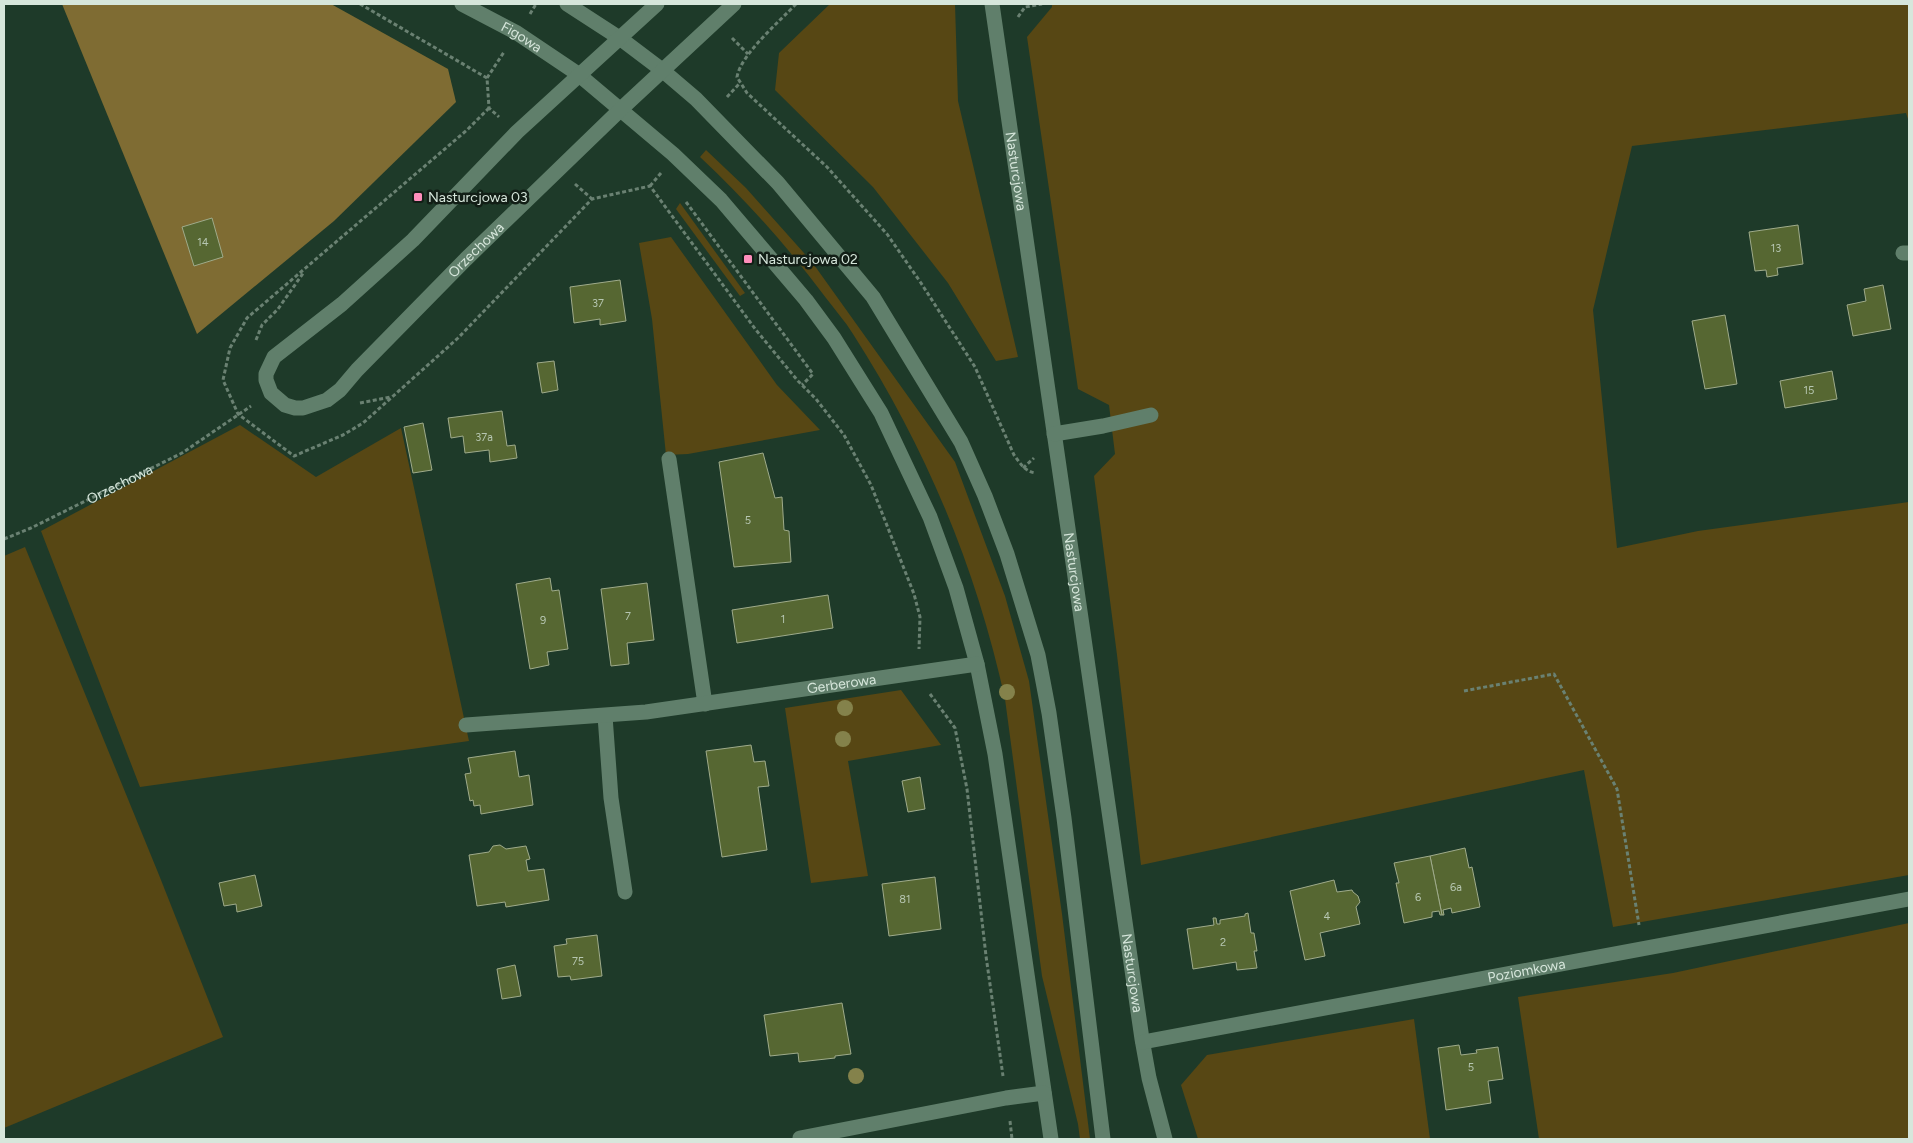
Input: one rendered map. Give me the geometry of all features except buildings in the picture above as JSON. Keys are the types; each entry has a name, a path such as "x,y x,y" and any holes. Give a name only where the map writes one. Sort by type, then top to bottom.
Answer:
{"street":[{"name":"Figowa","path":"462,4 518,33 578,74 672,154 721,200 770,256 834,338 881,413 930,517 956,588 977,664 995,754 1051,1139"},
{"path":"567,4 621,39 662,70 696,99 778,183 873,297 960,442 985,496 1007,554 1038,654 1049,713 1064,818 1103,1139"},
{"path":"266,374 274,357 342,304 412,240 517,132 578,74 621,39 657,4"},
{"name":"Orzechowa","path":"266,374 266,380 271,393 285,405 295,408 304,408 326,400 340,390 461,263 662,70 734,4"},
{"name":"Nasturcjowa","path":"992,4 1143,1042 1149,1078 1165,1139"},
{"path":"1054,434 1103,426 1151,415"},
{"path":"669,459 705,704"},
{"name":"Gerberowa","path":"466,725 605,716 705,704 977,664"},
{"path":"605,716 611,798 626,892"},
{"name":"Poziomkowa","path":"1143,1042 1909,899"},
{"path":"800,1138 1006,1098 1044,1093"}],"path":[{"path":"360,4 487,78 489,108 517,132"},
{"path":"796,4 748,54 738,67 736,77 747,93 827,167 887,234 975,367 1014,455 1023,468 1032,473 1060,472"},
{"path":"247,318 467,130 489,108"},
{"path":"559,170 592,199"},
{"path":"363,423 458,338 592,199 650,186 756,330 816,399 844,435 871,484 916,601 920,617 919,643 922,672 929,692 955,728 967,789 986,956 1012,1139"},
{"path":"680,194 813,374 802,385"},
{"path":"266,374 255,347 257,336 262,325 278,309 305,270"},
{"name":"Orzechowa","path":"4,539 31,528 182,453 229,421"},
{"path":"1464,691 1554,674 1617,789 1643,948"}],"shaded area":[{"path":"62,4 331,4 448,69 456,102 334,221 197,334"},
{"path":"830,4 955,4 958,101 1018,357 996,361 948,283 873,187 775,90 779,53"},
{"path":"1052,4 1909,4 1909,122 1906,113 1632,146 1593,310 1617,548 1698,531 1909,502 1909,875 1613,927 1584,770 1141,865 1094,476 1115,454 1109,405 1078,389 1027,37 1052,7"},
{"path":"706,150 746,188 812,262 955,462 1005,596 1029,681 1062,914 1090,1139 1080,1139 1042,976 1005,699 979,602 963,556 926,465 879,377 853,334 782,242 734,190 700,157"},
{"path":"680,203 745,293 740,296 676,209"},
{"path":"671,237 777,385 820,430 688,454 666,455 652,319 639,243"},
{"path":"240,425 316,477 401,428 469,741 140,787 41,531"},
{"path":"25,547 223,1037 4,1128 4,556"},
{"path":"901,690 941,745 848,761 868,876 811,883 785,708"},
{"path":"1909,923 1909,1139 1539,1139 1518,997 1673,973"},
{"path":"1414,1019 1430,1139 1198,1139 1181,1085 1207,1055"}],"place":[{"name":"Nasturcjowa 03","path":"418,197"},
{"name":"Nasturcjowa 02","path":"748,259"}]}
